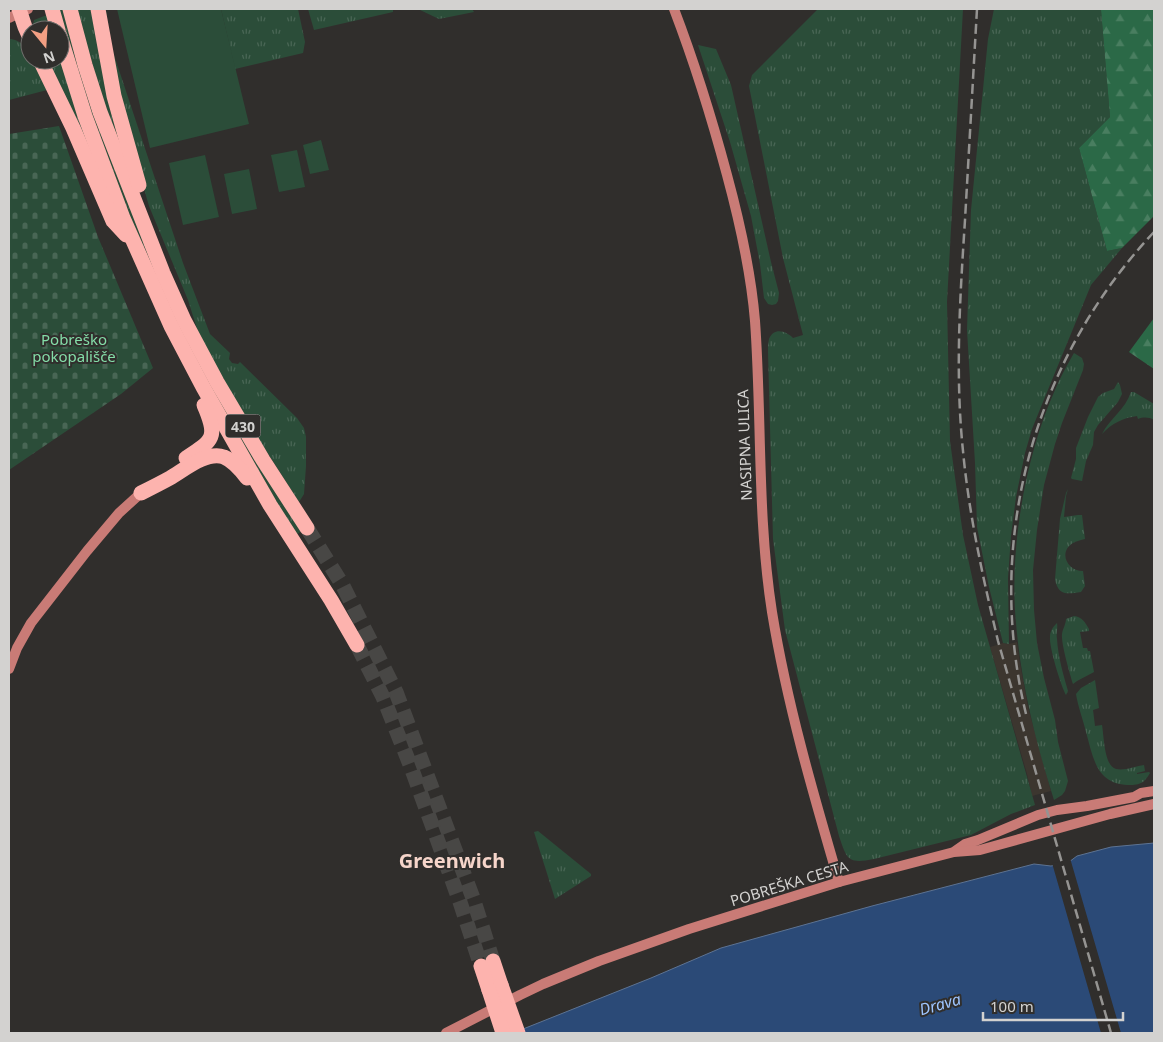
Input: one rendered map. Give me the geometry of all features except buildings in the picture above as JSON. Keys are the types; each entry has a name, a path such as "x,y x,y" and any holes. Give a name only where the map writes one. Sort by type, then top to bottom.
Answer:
{"highway":[{"name":"430","path":"70,9 100,112 163,273 184,320 217,382 307,528"},
{"path":"98,9 114,96 145,205 145,225"},
{"name":"430","path":"70,68 85,116 123,218 171,326 203,387 270,505 331,600 357,645"},
{"path":"45,70 73,128 113,221 134,245"},
{"path":"141,492 165,472 203,448 210,440 213,430 201,400 203,387"},
{"path":"141,492 206,457 222,456 235,464 270,505"},
{"path":"487,964 510,1032"}],"street":[{"name":"NASIPNA ULICA","path":"674,9 691,54 714,126 743,240 755,321 763,539 772,612 798,736 839,882"},
{"path":"9,668 31,624 87,550 119,513 141,492"},
{"path":"954,852 966,844 1038,815 1134,797 1154,791"},
{"name":"POBREŠKA CESTA","path":"446,1033 543,984 599,961 698,926 839,882 954,852 980,850 1110,814 1154,804"},
{"path":"500,1005 510,1032"}],"shaded area":[{"path":"1017,642 1028,707 1051,791 1032,796 990,647 1003,643"}],"green space":[{"path":"57,9 63,9 67,20 61,20"},
{"path":"76,9 91,9 129,169 111,127"},
{"path":"101,9 106,9 108,32 113,52 183,263 210,334 230,353 229,359 232,363 238,364 240,362 297,418 304,428 306,437 306,466 304,494 299,502 242,413 199,335 188,300 149,206 124,120"},
{"path":"117,9 221,9 249,124 150,148"},
{"path":"221,9 298,9 305,42 303,53 235,69"},
{"path":"308,9 393,9 393,12 314,30"},
{"path":"418,9 472,9 474,12 439,19"},
{"path":"818,9 963,9 947,302 950,441 963,535 978,605 1035,805 1011,814 971,835 859,861 847,855 839,836 785,630 773,539 768,346 771,335 780,331 793,338 803,335 783,258 749,86 752,75"},
{"path":"994,9 1101,10 1110,117 1079,148 1107,251 1122,248 1091,285 1032,429 1025,453 1016,497 1011,536 1008,578 1009,644 1003,643 977,527 967,330 971,210 988,39"},
{"path":"1091,9 1154,9 1154,216 1122,248 1107,251 1079,148 1110,117 1101,10"},
{"path":"47,15 49,20 34,20"},
{"path":"70,29 144,240 303,530 296,535 254,465 187,343 113,179 70,48"},
{"path":"9,39 13,39 20,43 20,70 38,70 47,90 9,100"},
{"path":"698,45 716,49 731,85 779,293 776,304 768,304 764,298 751,216 730,142"},
{"path":"50,70 63,70 102,182"},
{"name":"Pobreško pokopališče","path":"59,126 98,237 153,368 121,394 9,470 9,134"},
{"path":"321,140 329,170 310,174 303,145"},
{"path":"297,150 305,187 279,192 271,155"},
{"path":"205,155 219,217 183,225 169,163"},
{"path":"249,169 257,209 232,214 224,174"},
{"path":"1154,318 1154,369 1129,352"},
{"path":"1074,353 1082,358 1083,370 1062,423 1044,485 1033,570 1037,643 1068,781 1065,791 1054,800 1035,735 1025,691 1016,623 1014,595 1015,565 1022,504 1035,444 1055,390"},
{"path":"1118,382 1122,394 1118,402 1094,432 1093,445 1086,461 1082,481 1072,479 1076,448 1088,417 1098,397 1114,389"},
{"path":"1131,392 1154,404 1154,420 1150,418 1138,419 1137,416 1127,418 1114,424 1102,434 1125,404"},
{"path":"1068,489 1064,517 1082,515 1085,539 1077,541 1068,547 1065,556 1069,565 1083,571 1085,586 1081,592 1064,593 1056,585 1055,579 1060,519 1066,493"},
{"path":"1074,616 1083,620 1089,629 1089,631 1080,632 1083,648 1087,648 1090,651 1094,672 1073,684 1064,652 1062,634 1066,619"},
{"path":"1057,623 1058,652 1068,691 1066,695 1061,684 1050,642 1051,631"},
{"path":"1095,680 1099,708 1093,710 1095,726 1102,725 1105,750 1109,762 1116,769 1127,769 1144,765 1145,771 1137,774 1150,773 1142,783 1128,785 1117,783 1109,780 1098,768 1076,694 1081,688"},
{"path":"538,831 591,874 591,876 555,899 534,832"}],"water":[{"name":"Drava","path":"1154,843 1154,1033 513,1033 721,948 1034,864 1051,866 1069,862 1077,856 1111,847"}],"pier":[{"path":"1070,858 1121,1033 1101,1033 1052,863"}],"tunnel":[{"path":"307,528 342,584 396,692 473,898 493,961"},
{"path":"357,645 383,697 411,767 481,966"}],"railway":[{"path":"977,9 959,336 959,393 969,499 977,546 998,641 1111,1033"},
{"path":"1026,714 1014,649 1011,584 1016,520 1029,457 1049,396 1077,338 1112,283 1154,232"}],"district":[{"name":"Greenwich","path":"452,860"}]}
